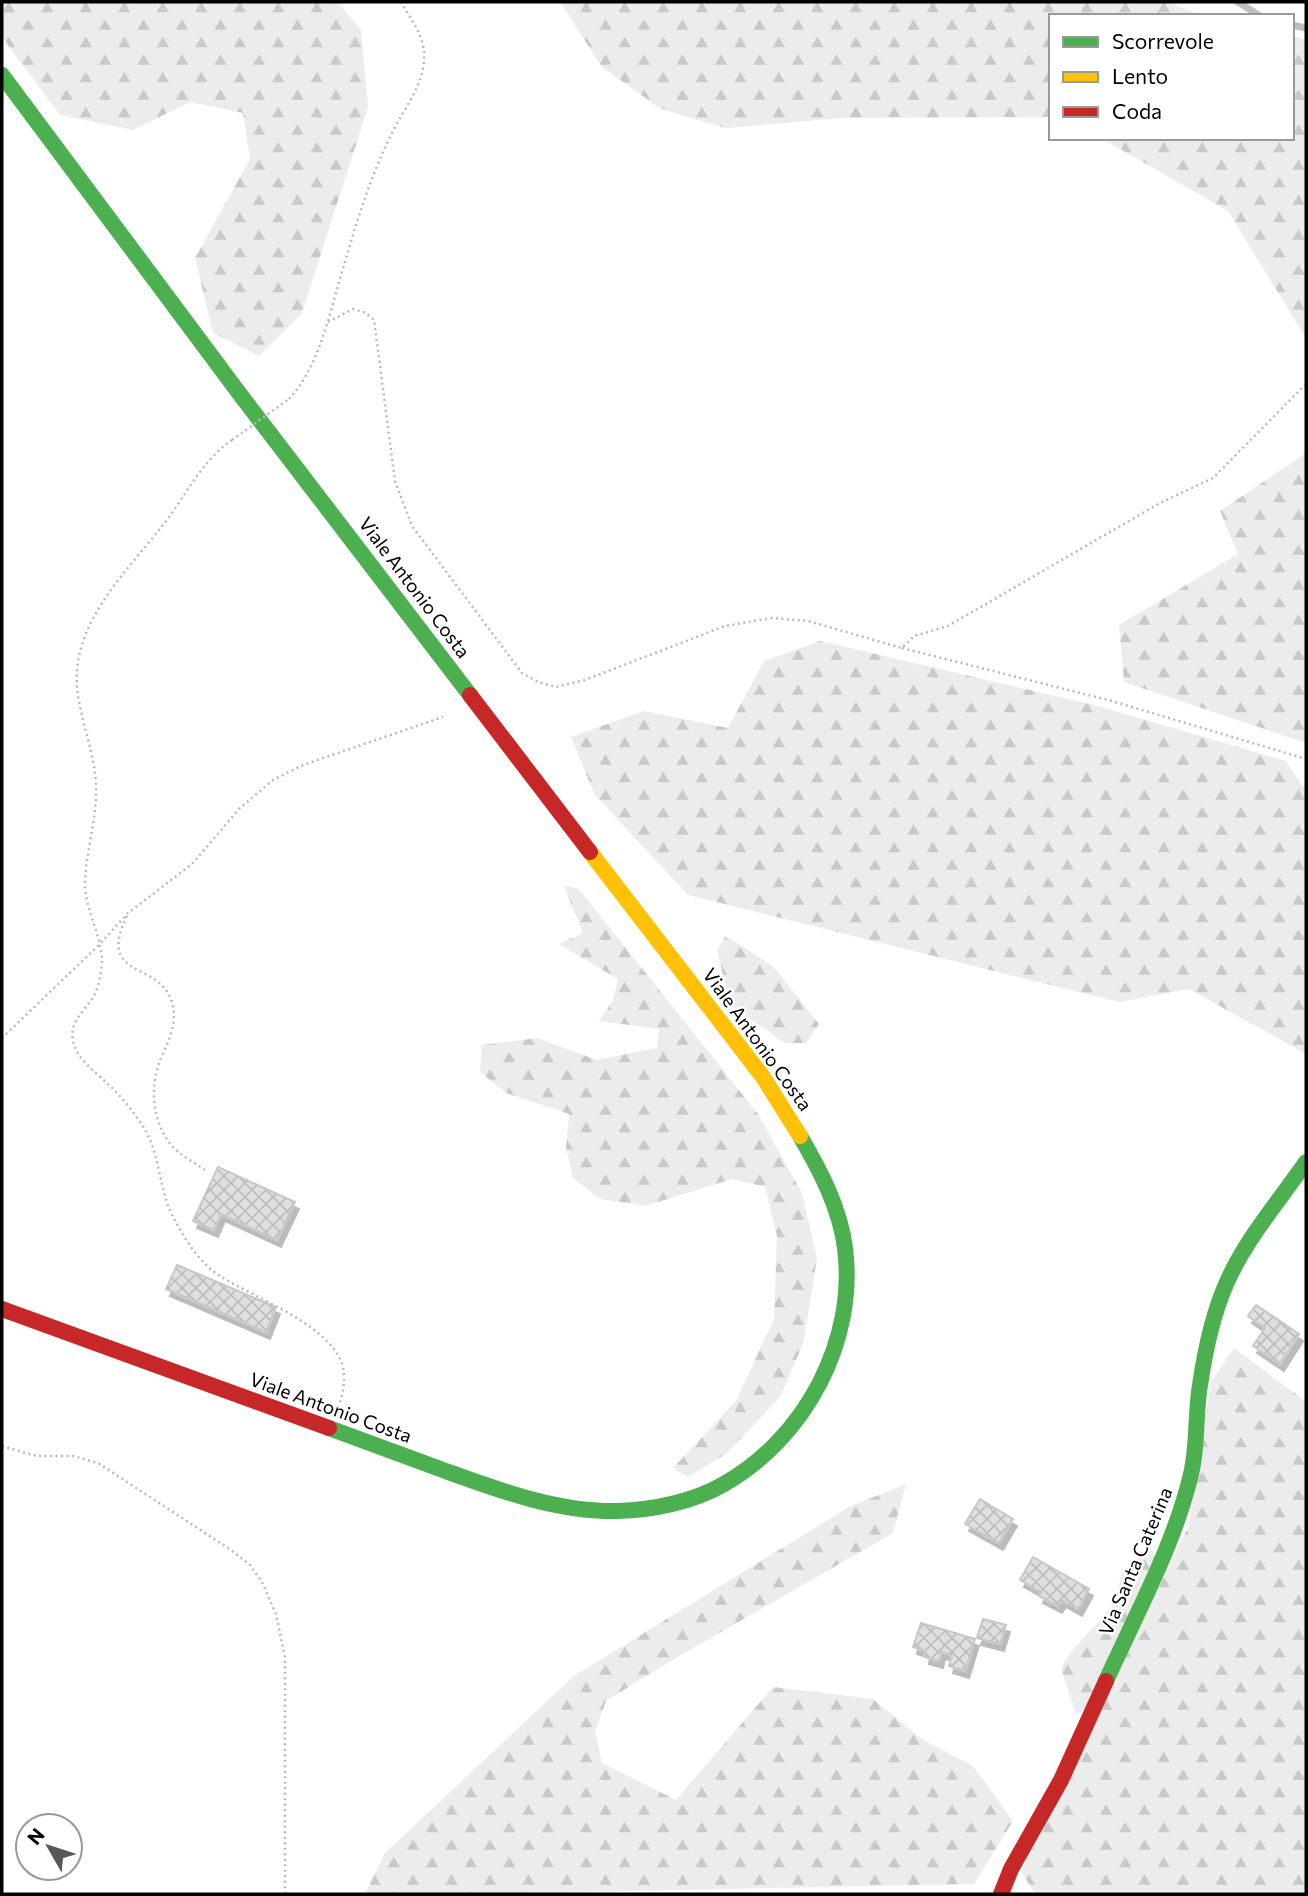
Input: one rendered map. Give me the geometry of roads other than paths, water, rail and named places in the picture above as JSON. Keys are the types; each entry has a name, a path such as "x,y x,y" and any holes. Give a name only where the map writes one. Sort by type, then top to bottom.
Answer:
{"main road":[{"name":"Viale Antonio Costa","path":"2,75 239,393 763,1077 821,1172 842,1234 847,1267 847,1296 841,1334 830,1366 802,1412 773,1445 741,1473 705,1493 635,1510 572,1507 484,1485 2,1309"},
{"name":"Via Santa Caterina","path":"1001,1894 1011,1870 1061,1780 1171,1537 1191,1475 1200,1382 1226,1283 1259,1228 1306,1162"}],"lane":[{"path":"1238,2 1257,14"}]}
